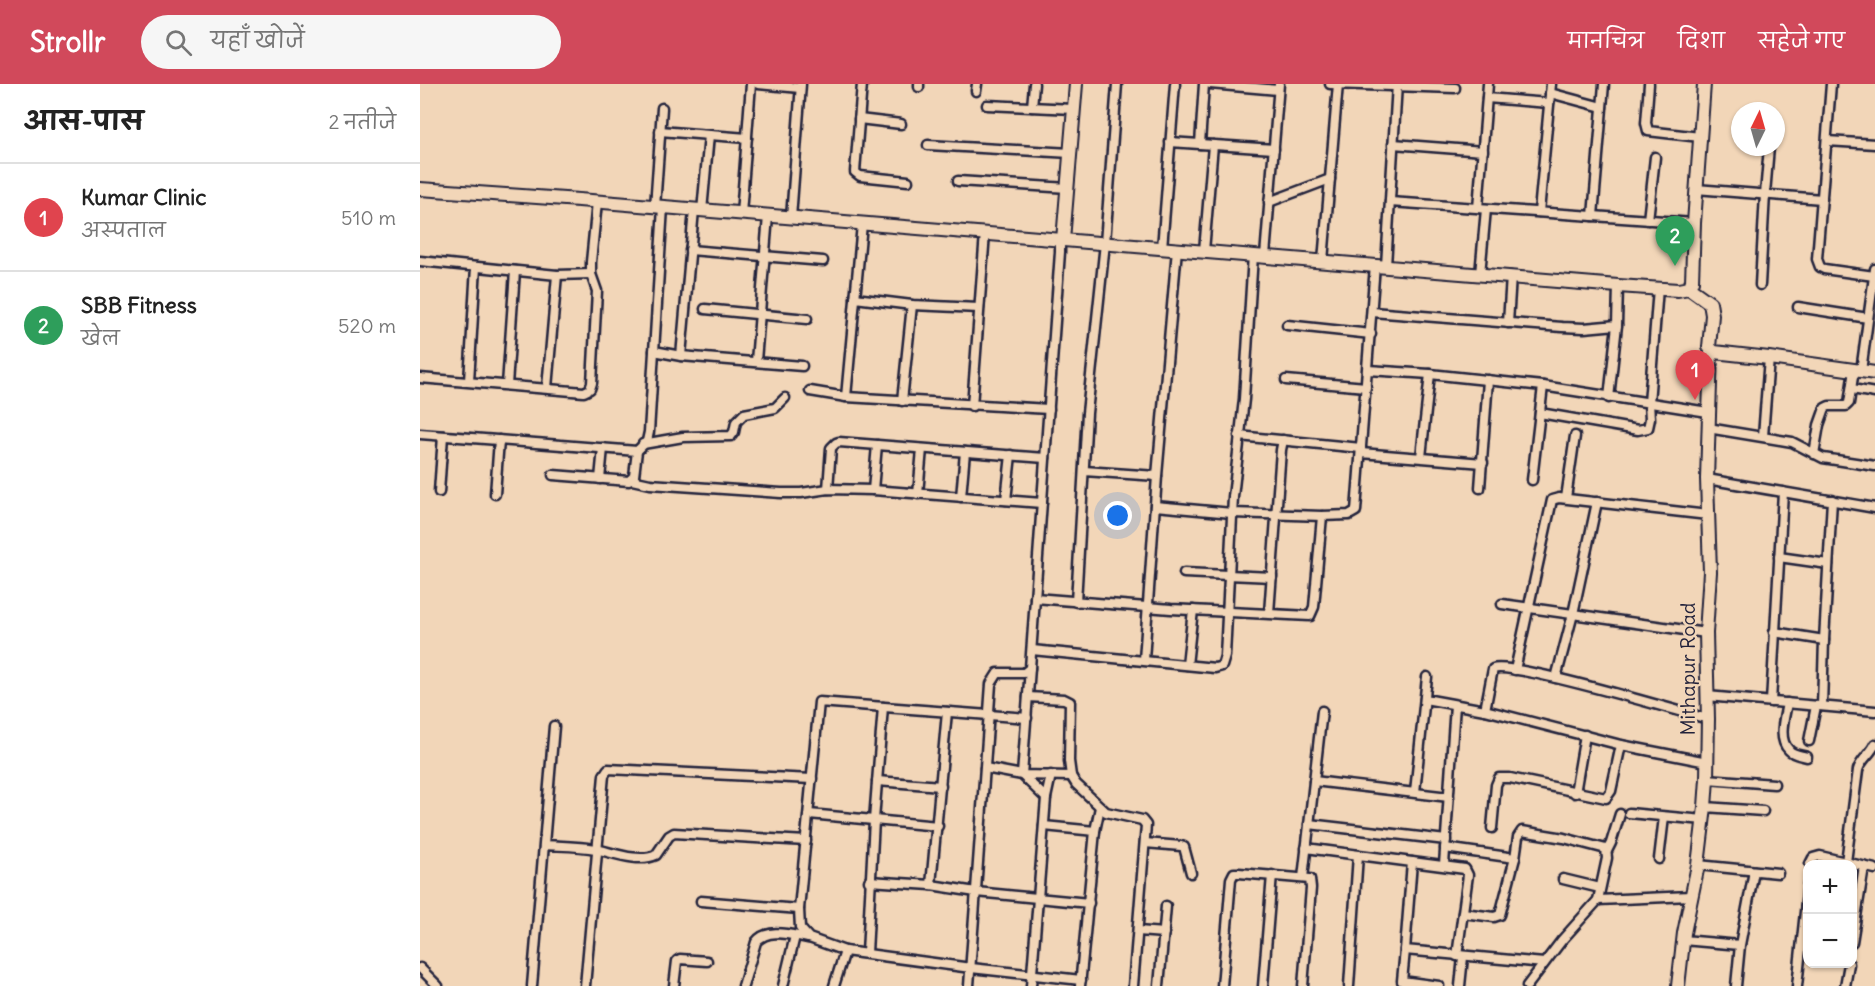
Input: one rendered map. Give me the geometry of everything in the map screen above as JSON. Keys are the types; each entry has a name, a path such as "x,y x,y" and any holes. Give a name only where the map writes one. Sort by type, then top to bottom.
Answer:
{"street":[{"path":"741,214 750,84"},
{"path":"758,84 800,86 791,218"},
{"path":"862,84 855,169 857,174 908,181"},
{"path":"1032,107 1034,84"},
{"path":"1022,774 1060,252 1068,188 1076,84"},
{"path":"1076,602 1087,413 1105,243 1117,84"},
{"path":"1162,248 1175,84"},
{"path":"1200,144 1204,84"},
{"path":"1032,650 1215,668 1222,666 1225,656 1228,575 1239,436 1259,255 1269,202 1279,87 1210,84"},
{"path":"1330,84 1455,88"},
{"path":"1323,261 1338,84"},
{"path":"1480,274 1483,151 1488,84"},
{"path":"1593,216 1604,84"},
{"path":"1649,84 1646,123 1648,131 1700,138"},
{"path":"420,189 1678,290 1689,288 1692,281 1704,84"},
{"path":"1814,454 1823,411 1829,406 1845,406 1849,403 1858,370 1874,278 1820,267 1817,259 1831,84"},
{"path":"1155,506 1232,513 1322,516 1349,515 1356,511 1372,312 1390,202 1397,85"},
{"path":"1539,212 1550,88 1602,107"},
{"path":"1487,98 1549,103"},
{"path":"987,105 1073,109"},
{"path":"632,480 640,448 647,441 649,432 662,108"},
{"path":"859,118 901,124"},
{"path":"660,131 747,138"},
{"path":"681,356 690,250 709,135"},
{"path":"1827,141 1875,144"},
{"path":"1170,142 1274,149"},
{"path":"1393,144 1483,151"},
{"path":"928,145 1071,153"},
{"path":"1204,251 1213,145"},
{"path":"1760,285 1768,156"},
{"path":"1648,220 1655,157"},
{"path":"1269,202 1330,179"},
{"path":"958,181 1068,188"},
{"path":"1696,189 1822,199"},
{"path":"420,378 584,392 591,386 597,291 591,274 591,262 597,202"},
{"path":"1390,202 1694,223"},
{"path":"756,361 768,216"},
{"path":"846,397 862,224"},
{"path":"972,405 985,233"},
{"path":"1144,660 1177,249"},
{"path":"690,250 823,261"},
{"path":"420,261 557,275 591,274"},
{"path":"469,381 476,267"},
{"path":"507,384 515,271"},
{"path":"547,388 557,275"},
{"path":"1508,323 1510,276"},
{"path":"1609,398 1617,324 1617,286"},
{"path":"1540,412 1638,430 1648,428 1658,288"},
{"name":"Mithapur Road","path":"1678,986 1683,940 1698,865 1704,820 1708,719 1706,633 1710,572 1707,479 1711,351 1709,347 1712,315 1710,303 1689,288"},
{"path":"855,298 912,305 979,308"},
{"path":"902,401 912,305"},
{"path":"1798,307 1868,318"},
{"path":"705,309 807,319"},
{"path":"1372,312 1573,328 1617,324"},
{"path":"1287,325 1371,334"},
{"path":"654,351 681,356 802,366"},
{"path":"1711,351 1718,354 1769,358 1875,373"},
{"path":"1763,436 1769,358"},
{"path":"1368,370 1543,386 1708,412"},
{"path":"1421,458 1430,374"},
{"path":"1286,380 1366,387"},
{"path":"1480,489 1488,380"},
{"path":"1532,480 1543,386"},
{"path":"1852,389 1875,393"},
{"path":"810,391 846,397 1049,409"},
{"path":"420,434 603,448 640,448 683,437 731,436 736,422 744,414 770,410 785,398"},
{"path":"1708,428 1792,442 1823,458 1875,466"},
{"path":"439,492 443,436"},
{"path":"1239,436 1421,458 1483,463"},
{"path":"1566,498 1575,436"},
{"path":"495,494 499,440"},
{"path":"1269,614 1283,440"},
{"path":"828,489 833,446 839,442 1045,458"},
{"path":"873,490 877,445"},
{"path":"600,479 603,448"},
{"path":"918,494 922,448"},
{"path":"961,497 965,452"},
{"path":"1006,500 1011,455"},
{"path":"1084,471 1157,476"},
{"path":"553,475 781,493 828,489 873,490 1042,502"},
{"path":"1707,479 1875,508"},
{"path":"1771,702 1783,492"},
{"path":"1515,670 1550,503 1555,498 1708,515"},
{"path":"1809,741 1819,706 1832,500"},
{"path":"1556,678 1596,502"},
{"path":"1035,598 1307,616 1312,614 1314,607 1322,516"},
{"path":"1779,557 1828,564"},
{"path":"1184,573 1272,577"},
{"path":"1502,604 1706,633"},
{"path":"1187,665 1193,609"},
{"path":"1774,632 1824,640"},
{"path":"1485,710 1493,669 1503,667 1556,678 1708,719"},
{"path":"969,986 990,692 995,675 1004,672 1024,673 1030,668"},
{"path":"1415,792 1427,677"},
{"path":"1707,696 1875,711"},
{"path":"1028,697 1064,699 1070,702 1068,761 1071,776 1076,784 1100,807 1111,814 1144,821 1145,843 1133,986"},
{"path":"1425,699 1485,710 1621,745 1707,762"},
{"path":"809,938 800,928 799,909 819,702 1027,718"},
{"path":"1787,703 1782,732 1786,746 1791,752 1807,756"},
{"path":"1444,865 1455,705"},
{"path":"867,953 883,707"},
{"path":"1303,878 1322,711"},
{"path":"931,885 947,712"},
{"path":"532,986 554,726"},
{"path":"1575,793 1585,735"},
{"path":"1846,860 1858,770 1860,763 1872,751 1875,744"},
{"path":"1491,828 1496,785 1499,778 1510,778 1601,798 1610,795 1621,745"},
{"path":"985,768 1022,774 1071,776"},
{"path":"585,986 596,849 604,775 608,769 812,779"},
{"path":"1022,774 1046,798"},
{"path":"1031,986 1046,798 1051,775"},
{"path":"1707,779 1774,784"},
{"path":"877,781 941,786"},
{"path":"1314,781 1449,796"},
{"path":"743,986 756,942 760,937 774,933 809,938 845,951 1032,974 1080,983 1095,831 1100,807"},
{"path":"1705,807 1763,811"},
{"path":"809,814 938,826"},
{"path":"1527,986 1562,940 1598,900 1607,851 1624,814 1704,820"},
{"path":"1659,858 1664,817"},
{"path":"1309,824 1446,844 1515,858"},
{"path":"1044,826 1095,831"},
{"path":"1463,913 1494,917 1500,915 1519,833 1525,831 1564,838 1607,851"},
{"path":"545,845 651,857 656,855 669,836 675,833 807,841"},
{"path":"1145,843 1181,846 1184,848 1191,873"},
{"path":"1306,848 1459,867 1467,872 1460,956 1460,986"},
{"path":"1350,986 1359,855"},
{"path":"1812,860 1816,856 1836,860"},
{"path":"1412,862 1402,981 1439,986"},
{"path":"1698,865 1778,873"},
{"path":"1857,865 1875,869"},
{"path":"1856,914 1864,867"},
{"path":"1736,986 1740,945 1754,871"},
{"path":"1222,986 1232,876 1239,873 1310,879 1312,884 1303,986"},
{"path":"1263,986 1272,875"},
{"path":"1563,879 1600,888"},
{"path":"870,881 931,885 976,892 1089,903"},
{"path":"1598,900 1691,896"},
{"path":"701,901 799,909"},
{"path":"1159,986 1166,906"},
{"path":"1797,986 1805,914"},
{"path":"1138,931 1164,933"},
{"path":"783,986 795,936"},
{"path":"1683,940 1740,945"},
{"path":"1405,950 1544,963"},
{"path":"834,986 845,951"},
{"path":"674,986 680,959 707,961"},
{"path":"1845,986 1848,968"},
{"path":"421,973 438,986"}],"place":[{"name":"SBB Fitness","path":"1675,266"},
{"name":"Kumar Clinic","path":"1695,400"}]}
